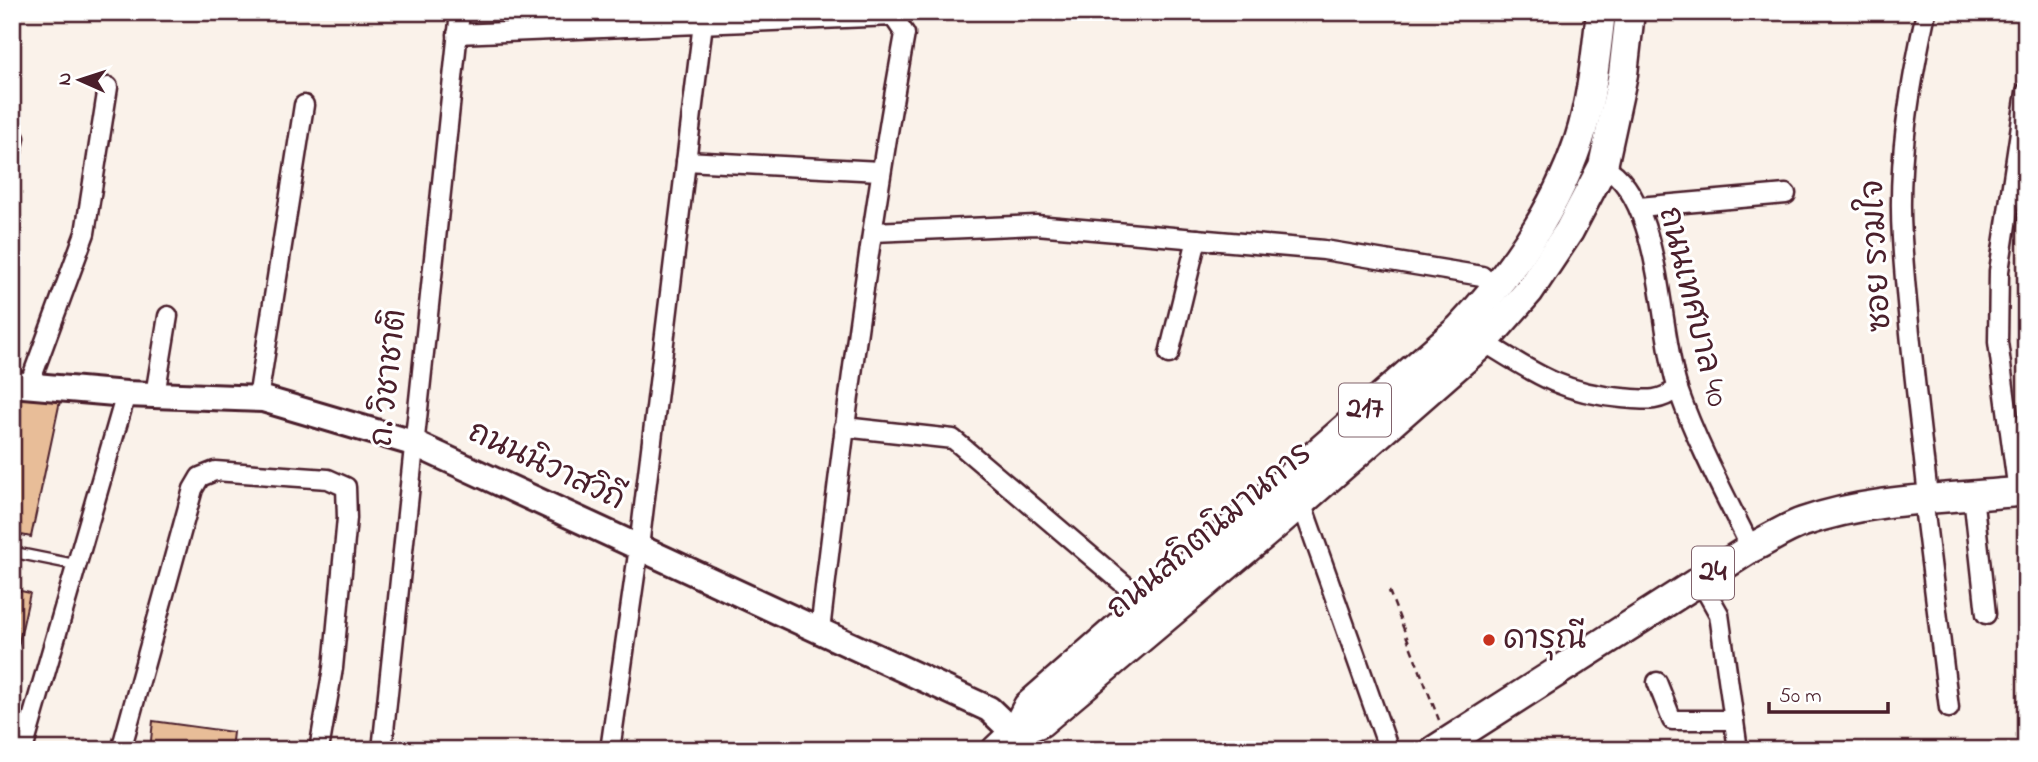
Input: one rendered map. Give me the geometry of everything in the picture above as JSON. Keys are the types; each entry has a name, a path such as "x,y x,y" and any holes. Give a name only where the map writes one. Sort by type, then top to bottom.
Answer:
{"main road":[{"name":"ถนนสถิตนิมานการ","path":"1005,742 1028,706 1459,329 1496,289 1547,214 1580,139 1595,63 1601,12"},
{"name":"ถนนสถิตนิมานการ","path":"1005,742 1040,723 1301,502 1484,342 1529,291 1569,231 1603,166 1623,74 1630,12"},
{"name":"ถนนนิวาสวิถี","path":"21,384 126,394 258,400 413,443 989,709 1005,742"},
{"name":"24","path":"1452,745 1751,548 1802,522 1849,510 1926,497 2022,492"}],"street":[{"name":"ถ. วิชาชาติ","path":"382,750 460,12"},
{"name":"ซอย รวมใจ","path":"1926,12 1910,84 1901,237 1949,708"},
{"path":"457,34 893,16 905,34 880,172 844,426 820,631"},
{"path":"610,750 639,547 703,23"},
{"path":"21,384 85,233 108,87"},
{"path":"2022,492 1998,342 1999,271 2026,92"},
{"path":"258,400 304,106"},
{"path":"686,160 880,172"},
{"name":"ถนนเทศบาล 40","path":"1603,166 1615,172 1639,207 1652,247 1662,321 1678,388 1691,425 1751,548"},
{"path":"1639,207 1786,194"},
{"path":"873,232 1037,225 1324,250 1482,276 1496,289"},
{"path":"1169,354 1197,239"},
{"path":"155,395 168,316"},
{"path":"1484,342 1571,391 1651,400 1665,398 1678,388"},
{"path":"23,750 126,394"},
{"path":"844,426 953,439 1145,602"},
{"path":"121,750 193,489 200,478 215,471 328,479 346,487 347,518 333,668 319,750"},
{"path":"1973,495 1986,614"},
{"path":"1301,502 1388,750"},
{"path":"1701,582 1719,614 1738,750"},
{"path":"1657,682 1672,720 1734,720"}],"lane":[{"path":"12,552 77,565"}],"path":[{"path":"1389,591 1452,745"}],"building":[{"path":"12,398 60,401 31,537 12,533"},
{"path":"12,589 30,593 12,674"},
{"path":"153,721 233,732 231,750 150,750"}],"place":[{"name":"ดารุณี","path":"1489,640"}]}
